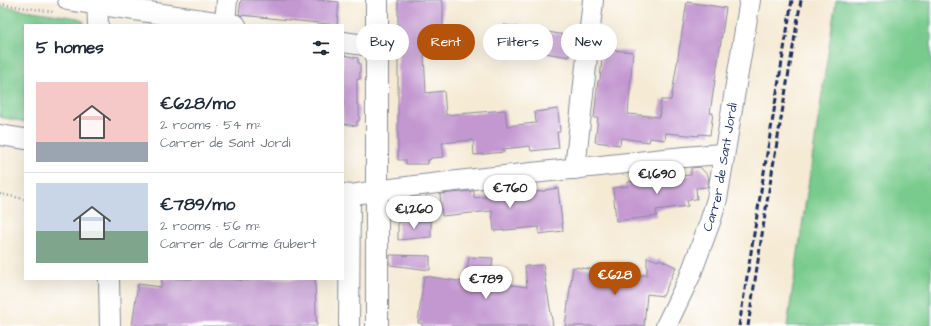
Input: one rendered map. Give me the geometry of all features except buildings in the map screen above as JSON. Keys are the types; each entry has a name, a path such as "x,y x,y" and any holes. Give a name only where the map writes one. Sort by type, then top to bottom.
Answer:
{"street":[{"path":"63,6 97,2 231,24 227,0"},
{"path":"377,0 378,24"},
{"path":"575,169 593,0"},
{"name":"Carrer de Sant Jordi","path":"666,326 690,276 717,199 750,0"},
{"path":"97,2 98,24"},
{"path":"344,42 356,44"},
{"path":"377,326 378,60"},
{"path":"0,135 24,139"},
{"path":"349,326 346,194 691,156 724,154"},
{"path":"109,280 110,326"}],"path":[{"path":"0,4 63,6"},
{"path":"0,194 24,199"}],"green space":[{"path":"836,0 931,0 931,326 787,326"},
{"path":"0,6 78,18 84,22 84,24 24,24 24,122 0,117"}],"railway":[{"path":"739,326 792,0"},
{"path":"748,326 801,0"}]}
